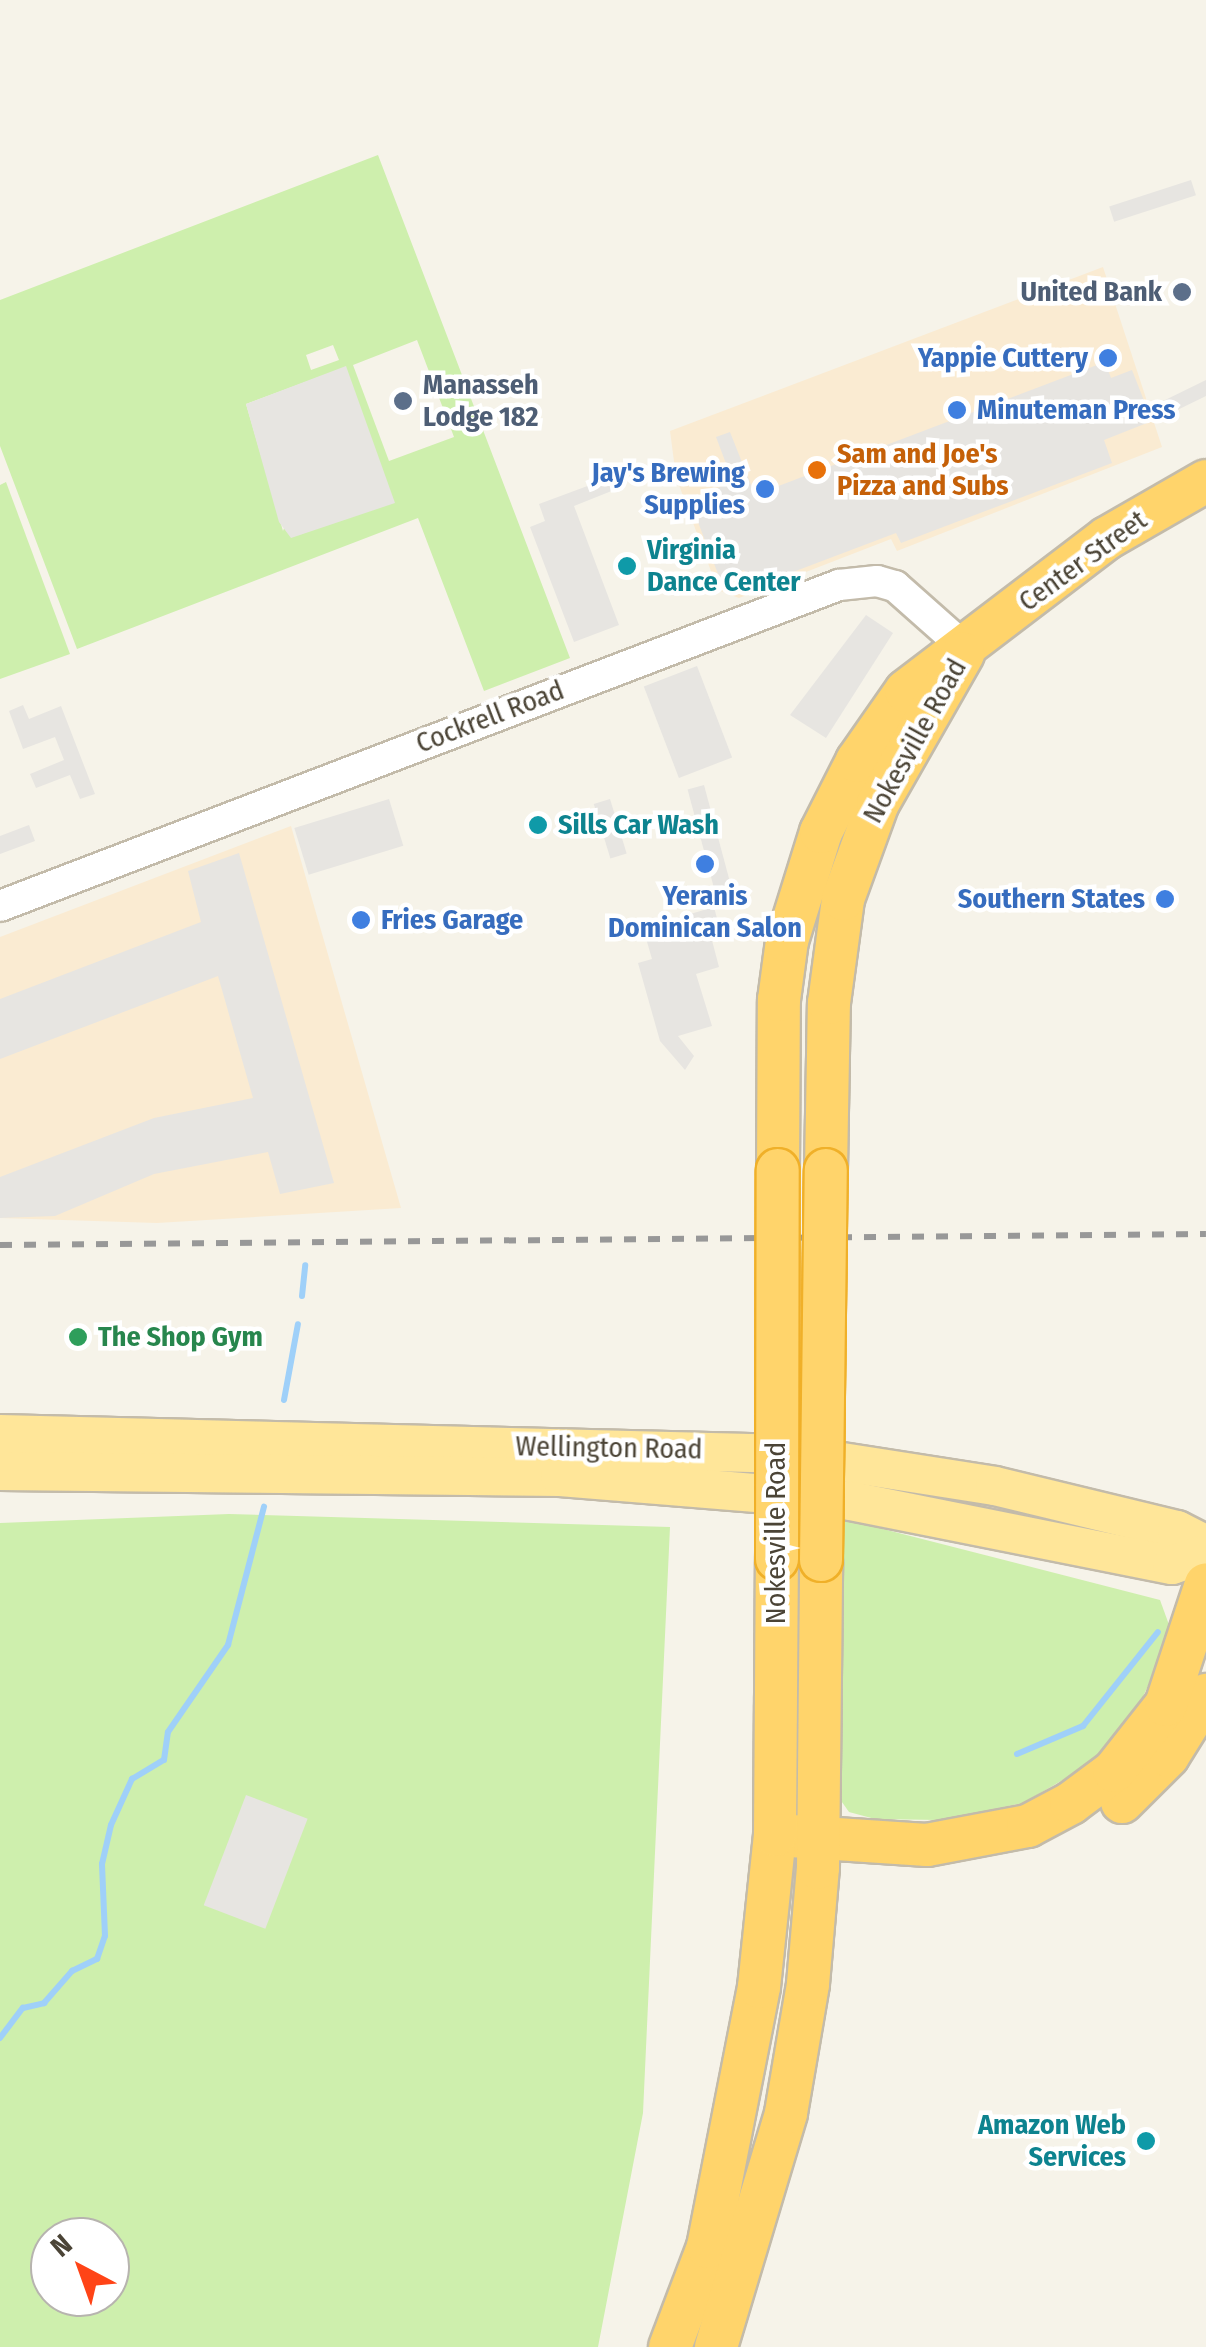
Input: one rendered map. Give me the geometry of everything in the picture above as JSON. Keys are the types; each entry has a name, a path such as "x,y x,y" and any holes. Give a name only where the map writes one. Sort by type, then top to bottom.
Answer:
{"highway":[{"name":"Center Street","path":"966,649 1095,546 1206,481"},
{"name":"Nokesville Road","path":"670,2347 708,2247 760,1987 774,1850 778,1000 786,941 821,832 857,761 906,690 966,649"},
{"name":"Nokesville Road","path":"716,2347 786,2112 808,1984 818,1853 829,1003 843,899 878,803 966,649"},
{"path":"818,1853 974,1839 1028,1826 1097,1786 1133,1752 1166,1706 1206,1584"},
{"path":"774,1850 959,1867 1014,1858 1068,1837 1151,1775 1206,1695"}],"main road":[{"name":"Wellington Road","path":"0,1434 791,1454 995,1486 1178,1530 1206,1545"},
{"name":"Wellington Road","path":"0,1471 560,1478 851,1500 1172,1565 1206,1553"}],"street":[{"name":"Cockrell Road","path":"0,906 840,585 869,580 895,586 966,649"}],"shaded area":[{"path":"1191,180 1196,195 1114,222 1109,207"},
{"path":"1103,267 1162,447 897,551 891,539 739,598 718,590 676,477 670,431"},
{"path":"1105,362 1111,378 1132,370 1152,421 1104,440 1112,463 901,543 896,533 751,588 744,570 720,579 689,499 733,482 716,437 730,432 755,495"},
{"path":"346,366 395,503 291,538 279,522 246,404"},
{"path":"1206,380 1206,396 1165,416 1159,403"},
{"path":"609,478 614,490 574,506 619,625 574,642 530,527 545,521 539,504"},
{"path":"866,615 893,633 826,738 790,715"},
{"path":"697,666 732,757 679,778 644,686"},
{"path":"23,705 29,719 61,706 95,794 80,799 70,775 36,788 30,774 64,760 55,737 23,749 9,711"},
{"path":"704,785 733,894 717,899 688,789"},
{"path":"389,799 403,846 309,875 294,828"},
{"path":"610,799 627,854 610,858 594,804"},
{"path":"29,825 35,841 0,854 0,836"},
{"path":"291,826 401,1208 157,1223 0,1218 0,937"},
{"path":"239,853 334,1183 280,1194 268,1152 154,1174 55,1216 0,1218 0,1177 154,1118 253,1098 218,976 0,1059 0,999 201,922 188,871"},
{"path":"714,907 719,926 709,929 719,967 696,974 712,1026 678,1036 694,1056 685,1070 660,1041 638,963 652,959 643,928"},
{"path":"246,1795 308,1819 265,1929 204,1905"}],"green space":[{"path":"378,155 570,658 484,691 418,518 77,649 0,446 0,300","holes":["417,340 454,437 389,461 353,365","333,345 339,360 311,370 306,355","346,367 283,531 246,404"]},
{"path":"6,482 70,654 0,679 0,485"},
{"path":"229,1514 670,1527 643,2113 598,2347 0,2347 0,1523"},
{"path":"840,1518 1160,1600 1172,1633 1136,1712 1087,1766 1023,1803 940,1820 875,1819 849,1812 837,1795"}],"waterway":[{"path":"302,1296 305,1265"},
{"path":"284,1400 298,1324"},
{"path":"0,2038 23,2008 44,2003 72,1971 97,1959 105,1936 102,1864 111,1825 132,1779 164,1760 168,1732 228,1645 264,1507"},
{"path":"1017,1754 1083,1726 1158,1632"}],"railway":[{"path":"0,1245 1206,1234"}],"place":[{"name":"United Bank","path":"1182,292"},
{"name":"Yappie Cuttery","path":"1108,358"},
{"name":"Manasseh Lodge 182","path":"403,401"},
{"name":"Minuteman Press","path":"957,410"},
{"name":"Sam and Joe's Pizza and Subs","path":"817,470"},
{"name":"Jay's Brewing Supplies","path":"765,489"},
{"name":"Virginia Dance Center","path":"627,566"},
{"name":"Sills Car Wash","path":"538,825"},
{"name":"Yeranis Dominican Salon","path":"705,864"},
{"name":"Southern States","path":"1165,899"},
{"name":"Fries Garage","path":"361,920"},
{"name":"The Shop Gym","path":"78,1337"},
{"name":"Amazon Web Services","path":"1146,2141"}]}
